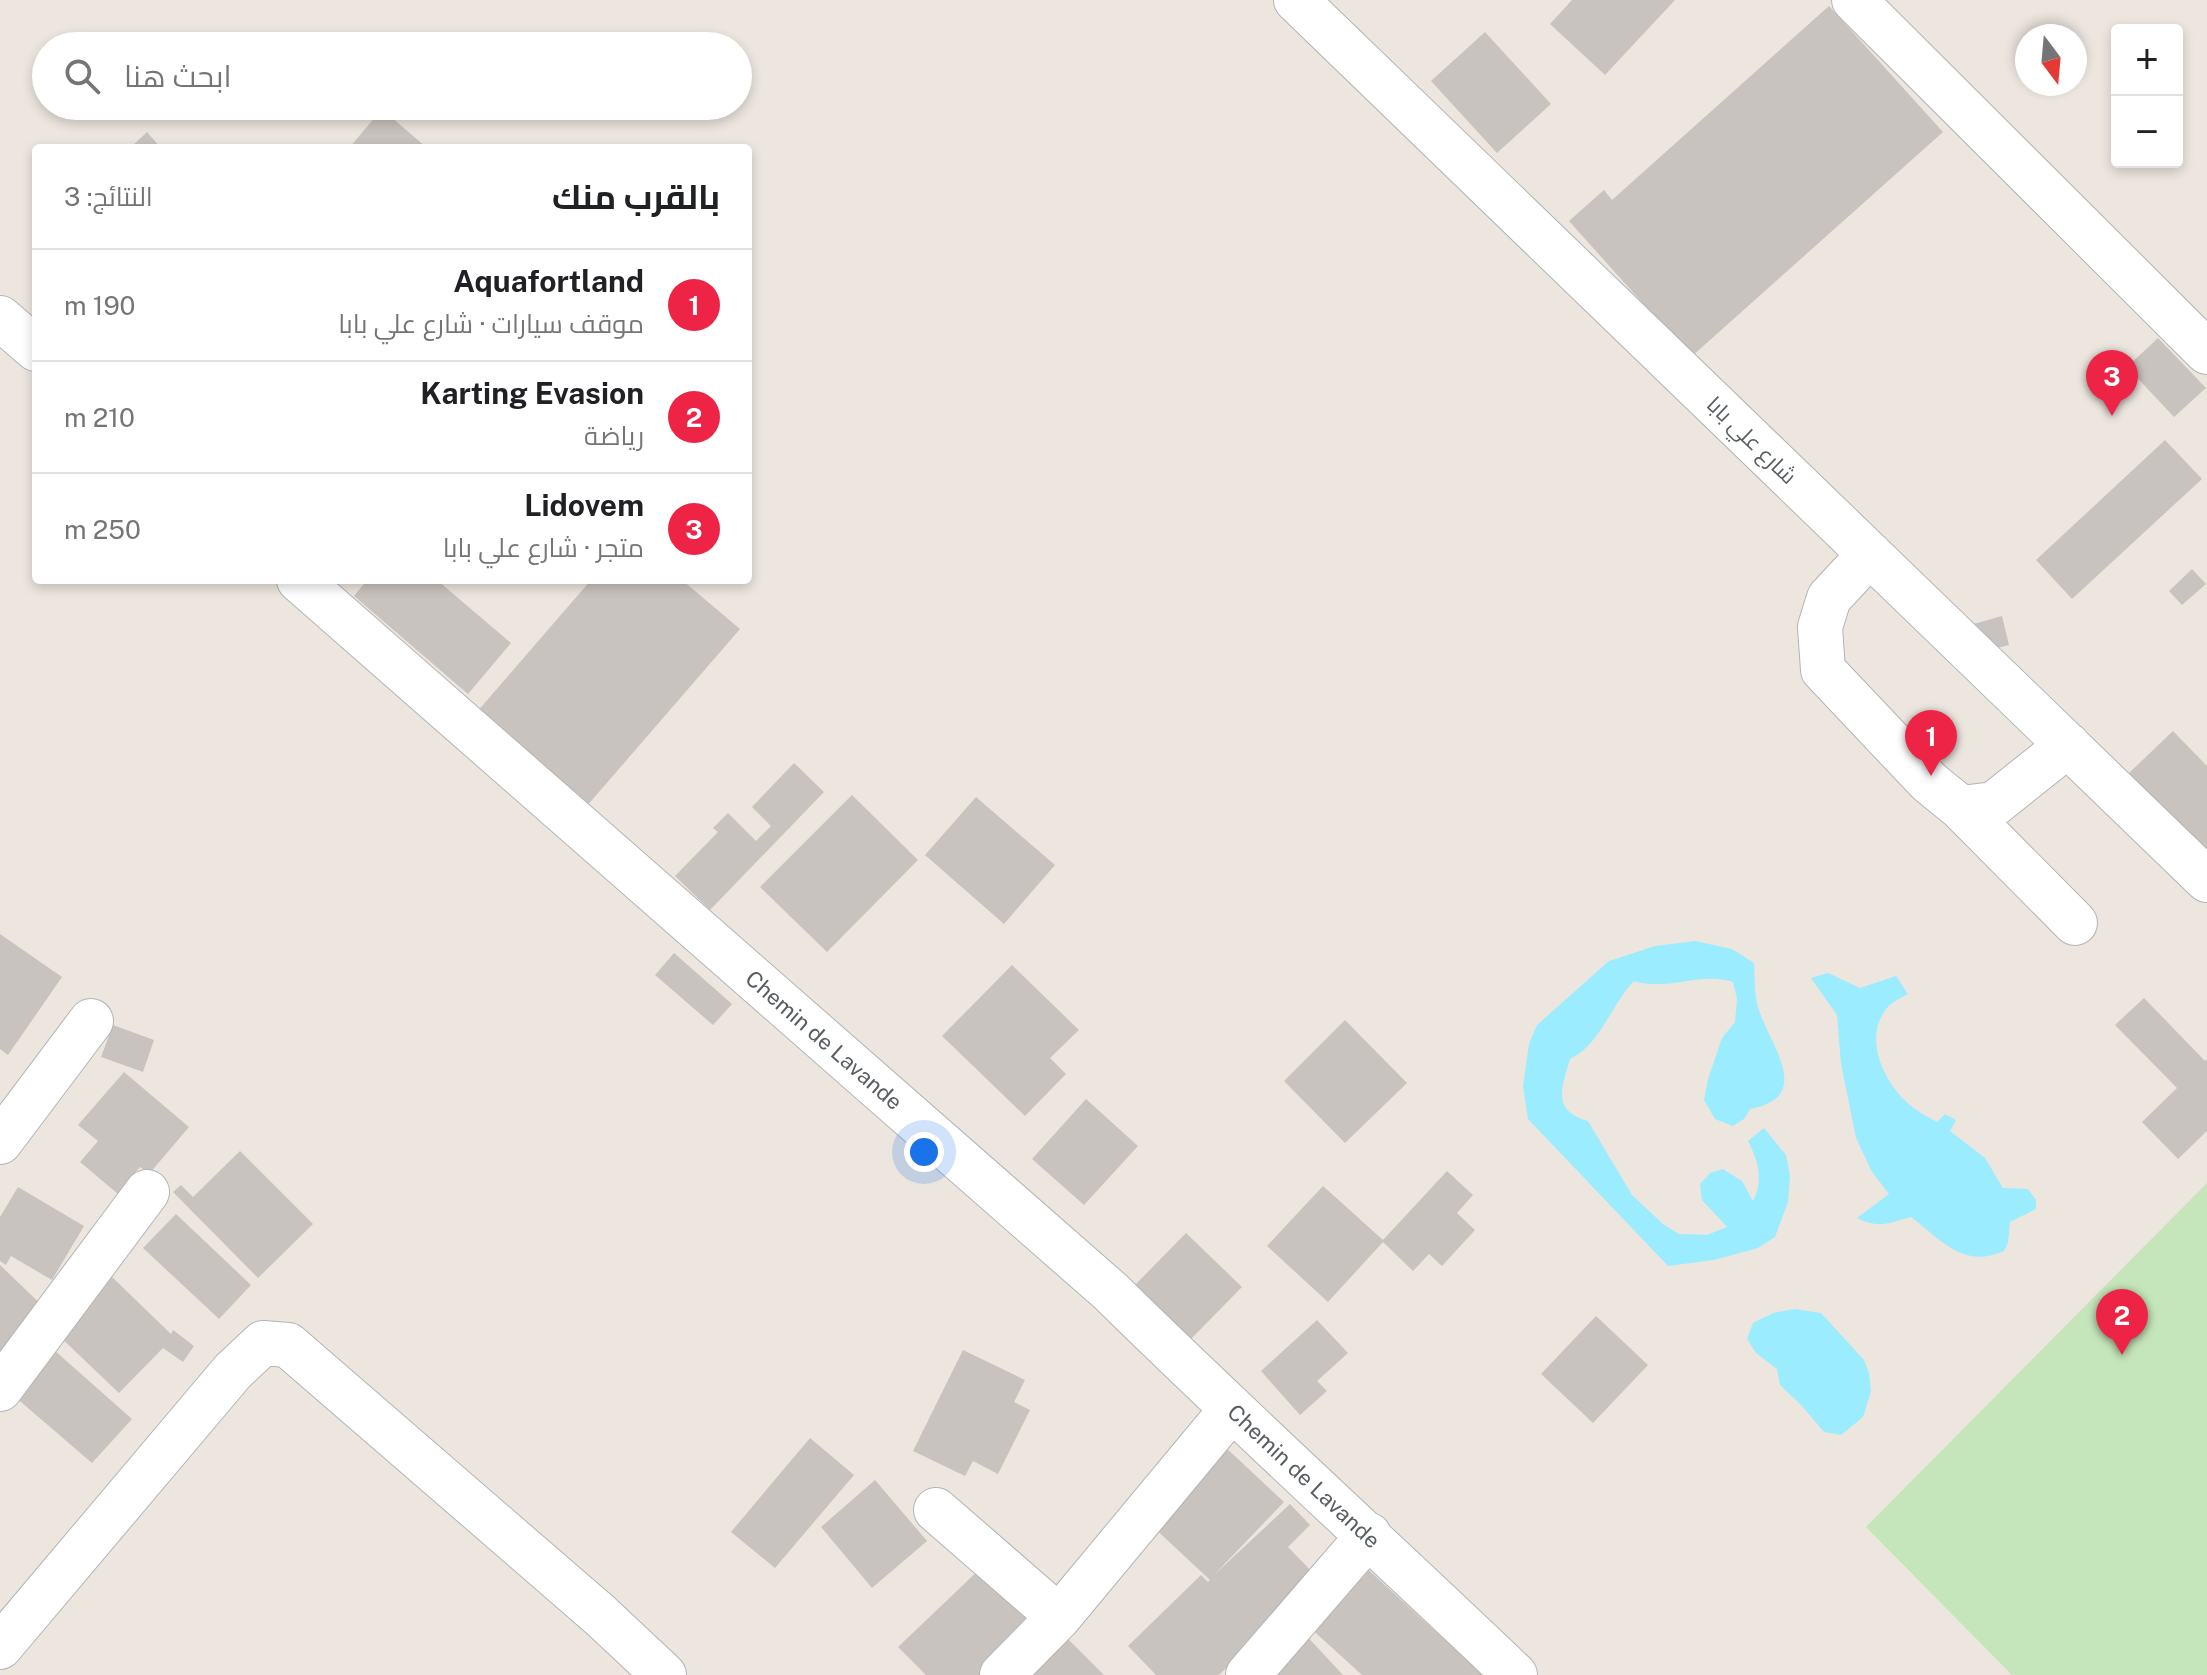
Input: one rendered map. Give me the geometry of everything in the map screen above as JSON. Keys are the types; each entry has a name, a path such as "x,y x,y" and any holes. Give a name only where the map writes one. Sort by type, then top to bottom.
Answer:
{"street":[{"name":"شارع علي بابا","path":"1296,0 2207,880"},
{"path":"1854,0 2207,352"},
{"path":"0,318 32,346"},
{"path":"1870,554 1829,598 1820,627 1823,670 1929,782 1961,808 2075,923"},
{"name":"Chemin de Lavande","path":"304,584 1111,1292 1231,1410 1369,1535 1515,1675"},
{"path":"1961,808 1994,804 2068,745"},
{"path":"0,1142 91,1021"},
{"path":"0,1389 147,1192"},
{"path":"0,1647 233,1371 263,1343 288,1345 600,1615 638,1666"},
{"path":"1002,1675 1059,1617 1231,1410"},
{"path":"936,1510 1059,1617"},
{"path":"1248,1675 1369,1535"}],"green space":[{"path":"2207,1183 2207,1675 2012,1675 1866,1527"}],"water":[{"path":"1695,941 1732,949 1754,963 1758,1007 1783,1068 1784,1082 1780,1093 1769,1103 1750,1109 1744,1119 1733,1126 1715,1119 1704,1100 1722,1038 1735,1022 1737,999 1733,982 1721,979 1659,984 1634,981 1589,1044 1570,1059 1562,1088 1568,1111 1588,1121 1632,1195 1663,1224 1679,1234 1707,1235 1727,1227 1702,1200 1700,1184 1710,1173 1723,1169 1742,1181 1753,1201 1758,1186 1758,1171 1748,1141 1764,1128 1786,1155 1790,1176 1788,1202 1775,1237 1758,1248 1714,1260 1668,1266 1528,1119 1523,1086 1529,1044 1537,1025 1609,961 1655,946"},
{"path":"1828,973 1860,988 1896,976 1908,994 1889,1006 1880,1020 1876,1034 1880,1062 1895,1089 1915,1109 1937,1122 1945,1114 1956,1120 1950,1131 1985,1158 2003,1188 2028,1189 2036,1200 2036,1209 2010,1222 2004,1251 1977,1257 1954,1250 1911,1217 1878,1224 1857,1218 1889,1194 1872,1172 1856,1138 1841,1064 1837,1015 1811,978"},
{"path":"1795,1309 1821,1313 1864,1360 1869,1373 1871,1391 1863,1417 1841,1435 1824,1432 1780,1385 1777,1369 1756,1353 1747,1339 1753,1323 1773,1313"}],"building":[{"path":"1572,0 1675,0 1605,75 1550,24"},
{"path":"1829,6 1943,132 1691,357 1569,221 1604,190 1612,200"},
{"path":"1485,32 1551,104 1497,153 1431,81"},
{"path":"373,120 395,120 422,144 352,144"},
{"path":"147,132 158,144 134,144"},
{"path":"2158,338 2206,388 2174,417 2127,367"},
{"path":"2165,440 2202,479 2072,599 2036,560"},
{"path":"2192,569 2206,584 2182,605 2169,591"},
{"path":"364,584 442,584 511,643 468,694 354,596"},
{"path":"588,584 687,584 740,629 586,807 476,713"},
{"path":"2002,616 2009,645 1978,653 1970,625"},
{"path":"2173,731 2207,766 2207,855 2128,774"},
{"path":"794,763 824,792 710,910 675,876 718,832 713,828 728,813 756,841 771,826 752,807"},
{"path":"852,795 918,860 827,952 760,887"},
{"path":"976,797 1055,865 1004,924 925,855"},
{"path":"0,934 62,977 8,1055 0,1049"},
{"path":"674,953 732,1004 713,1025 655,975"},
{"path":"1012,965 1079,1030 1050,1058 1066,1074 1025,1116 942,1036"},
{"path":"2144,998 2205,1061 2207,1059 2207,1131 2178,1159 2142,1122 2177,1088 2115,1025"},
{"path":"1345,1020 1407,1083 1345,1143 1284,1081"},
{"path":"113,1025 154,1040 143,1072 101,1057"},
{"path":"124,1072 189,1127 149,1174 140,1167 118,1194 80,1162 98,1141 78,1125"},
{"path":"1086,1099 1138,1146 1084,1205 1032,1159"},
{"path":"240,1151 313,1224 258,1278 173,1192 181,1185 193,1197"},
{"path":"1447,1171 1473,1195 1457,1213 1475,1230 1442,1266 1429,1254 1413,1271 1383,1242 1328,1302 1267,1246 1323,1186 1383,1240"},
{"path":"18,1187 84,1226 52,1280 11,1256 6,1265 0,1261 0,1217"},
{"path":"176,1214 251,1285 219,1319 143,1248"},
{"path":"1186,1233 1242,1287 1189,1341 1133,1287"},
{"path":"0,1265 51,1314 0,1367"},
{"path":"112,1277 171,1334 173,1330 194,1346 183,1362 163,1348 119,1393 57,1334"},
{"path":"1596,1316 1648,1365 1593,1423 1541,1374"},
{"path":"1317,1320 1348,1353 1317,1381 1327,1391 1300,1415 1261,1371"},
{"path":"54,1350 132,1419 92,1463 14,1396"},
{"path":"963,1350 1025,1380 1014,1402 1030,1410 998,1474 973,1461 965,1476 913,1451"},
{"path":"810,1438 854,1475 775,1568 731,1532"},
{"path":"1223,1445 1284,1502 1214,1575 1290,1504 1310,1525 1288,1547 1319,1579 1219,1675 1156,1675 1128,1646 1201,1575 1208,1582 1210,1580 1149,1523"},
{"path":"875,1480 927,1541 872,1588 821,1527"},
{"path":"1362,1564 1483,1675 1362,1675 1306,1624"},
{"path":"983,1566 1043,1628 994,1675 926,1675 898,1647"},
{"path":"1057,1628 1104,1675 1010,1675"},
{"path":"1302,1631 1343,1675 1255,1675"}],"place":[{"name":"Lidovem","path":"2112,416"},
{"name":"Aquafortland","path":"1931,776"},
{"name":"Karting Evasion","path":"2122,1355"}]}
